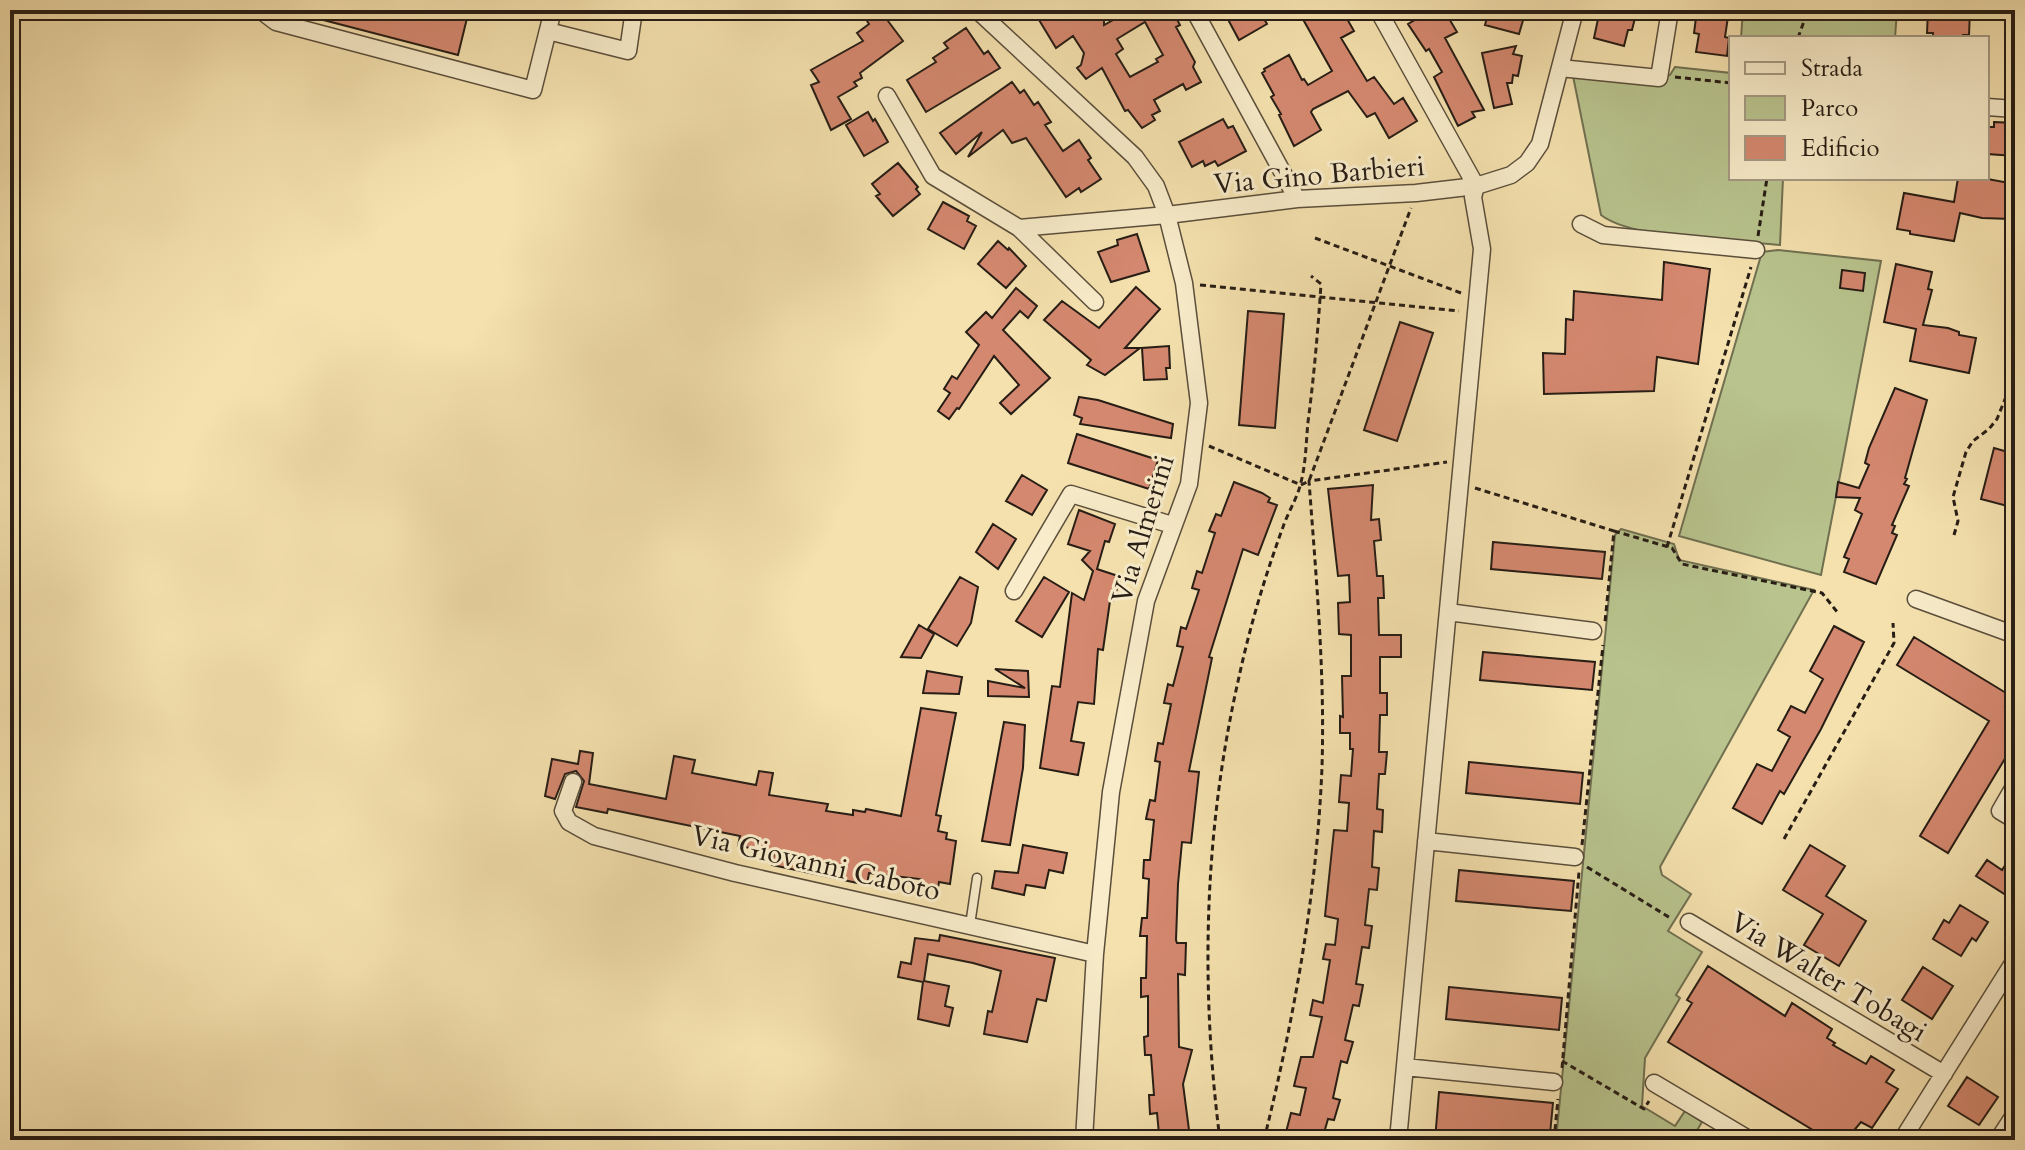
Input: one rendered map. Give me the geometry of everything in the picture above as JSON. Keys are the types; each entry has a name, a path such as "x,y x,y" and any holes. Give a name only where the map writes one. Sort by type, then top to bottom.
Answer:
{"street":[{"path":"260,10 276,22 533,90 553,10"},
{"path":"548,31 628,51 634,10"},
{"name":"Via Almerini","path":"977,10 1135,157 1156,186 1167,215 1184,283 1199,403 1189,484 1146,601 1111,792 1095,954 1084,1140"},
{"path":"1194,10 1297,199"},
{"path":"1378,10 1476,186 1473,197 1482,249 1398,1140"},
{"name":"Via Gino Barbieri","path":"1019,228 1167,215 1297,199 1416,193 1476,186 1511,175 1527,163 1540,144 1575,10"},
{"path":"1560,68 1659,78 1670,10"},
{"path":"887,96 933,176 1019,228 1095,302"},
{"path":"1989,107 2015,109"},
{"path":"1581,224 1603,235 1756,250"},
{"path":"1014,591 1071,494 1172,525"},
{"path":"1916,599 2015,635"},
{"path":"1448,612 1601,631"},
{"name":"Via Giovanni Caboto","path":"573,782 563,811 569,822 594,836 735,873 1095,954"},
{"path":"2015,785 2000,811 2015,820"},
{"path":"1426,841 1577,860"},
{"name":"Via Walter Tobagi","path":"1689,922 1944,1074"},
{"path":"1902,1140 2015,960"},
{"path":"1999,986 2015,995"},
{"path":"1405,1067 1558,1084"},
{"path":"1656,1084 1750,1140"},
{"path":"1998,1140 2015,1114"}],"lane":[{"path":"970,926 977,878"}],"path":[{"path":"1799,36 1808,10"},
{"path":"1660,75 1729,83"},
{"path":"1667,547 1756,250 1767,180"},
{"path":"1264,1140 1293,1015 1304,943 1322,768 1322,676 1309,481 1416,193"},
{"path":"1315,238 1389,266 1477,306"},
{"path":"1220,1140 1206,981 1209,875 1217,805 1239,678 1255,613 1283,525 1301,485 1321,284 1311,276"},
{"path":"1184,283 1376,304 1477,306"},
{"path":"1954,535 1958,521 1953,497 1966,452 1973,441 1997,419 2012,382 2015,347"},
{"path":"1195,440 1301,485 1309,481 1462,459"},
{"path":"1460,483 1672,548 1682,564 1822,593 1838,613"},
{"path":"1554,1140 1577,860 1614,531"},
{"path":"1784,839 1894,643 1893,623"},
{"path":"1577,860 1672,919 1689,922"},
{"path":"1562,1061 1644,1109 1656,1084"}],"green space":[{"path":"1743,10 1897,10 1895,36 1741,36"},
{"path":"1675,67 1729,73 1729,180 1783,180 1780,245 1636,230 1601,215 1573,76 1670,75"},
{"path":"1778,250 1881,261 1821,575 1679,536 1762,252"},
{"path":"1621,529 1674,544 1679,560 1814,590 1660,867 1662,875 1691,894 1668,931 1702,952 1676,995 1680,998 1645,1058 1642,1106 1675,1126 1685,1111 1702,1122 1691,1140 1556,1140 1615,535"}],"building":[{"path":"305,10 469,10 458,55 304,15"},
{"path":"871,10 902,10 888,21 903,41 860,73 862,78 854,82 857,86 838,97 851,119 831,130 811,85 819,82 811,70 863,41 857,33 869,24 864,16"},
{"path":"1033,10 1104,10 1104,25 1131,10 1172,10 1180,25 1176,27 1195,62 1193,67 1201,82 1186,90 1183,84 1154,100 1160,111 1152,115 1155,120 1142,128 1128,110 1125,111 1102,68 1086,79 1077,68 1084,53 1073,36 1056,48","holes":["1145,22 1163,55 1156,59 1158,62 1130,77 1116,54 1123,49 1117,39"]},
{"path":"1223,10 1259,10 1267,24 1239,40"},
{"path":"1323,10 1342,10 1354,31 1341,38 1367,81 1374,77 1394,104 1403,98 1417,121 1389,138 1375,113 1367,117 1348,91 1313,109 1311,112 1321,130 1294,146 1262,73 1289,55 1308,85 1332,71 1304,21"},
{"path":"1432,10 1444,10 1457,32 1445,38 1484,110 1472,112 1475,117 1458,126 1434,77 1442,72 1429,49 1426,51 1408,24"},
{"path":"1489,10 1526,10 1519,34 1485,25"},
{"path":"1604,10 1637,10 1624,46 1594,38 1598,19 1602,20"},
{"path":"1697,10 1729,10 1725,37 1729,38 1727,56 1696,52 1699,34 1694,33"},
{"path":"1928,10 1970,10 1969,35 1933,36 1933,33 1927,33"},
{"path":"966,28 984,54 988,51 1000,68 926,112 907,80 936,62 933,58 948,48 944,43"},
{"path":"1516,46 1513,54 1522,56 1518,76 1513,75 1512,83 1507,83 1512,104 1494,108 1482,53"},
{"path":"1012,82 1020,93 1024,90 1034,105 1038,102 1051,122 1045,125 1063,151 1079,140 1101,179 1081,192 1079,188 1066,197 1026,138 1012,143 1003,130 968,157 982,132 956,154 940,133"},
{"path":"868,112 888,142 864,156 846,125"},
{"path":"1223,119 1228,128 1233,126 1246,151 1218,166 1215,161 1205,166 1203,161 1192,167 1179,142"},
{"path":"1994,122 2015,123 2015,156 1989,154 1989,127 1994,127"},
{"path":"898,163 918,187 916,189 920,194 893,216 876,196 880,194 872,184"},
{"path":"1989,179 2015,184 2011,219 1960,213 1954,241 1897,229 1904,193 1954,202 1958,180"},
{"path":"943,202 969,216 967,221 976,226 964,249 928,229"},
{"path":"1137,234 1149,271 1111,282 1098,252 1118,245 1117,240"},
{"path":"998,241 1026,266 1006,288 978,264"},
{"path":"1664,262 1710,269 1698,364 1657,357 1654,391 1544,394 1543,353 1565,354 1566,319 1573,320 1574,291 1662,300"},
{"path":"1896,264 1932,272 1928,289 1932,290 1923,325 1948,328 1959,332 1959,335 1976,338 1969,373 1910,361 1916,329 1884,322"},
{"path":"1842,270 1865,273 1863,291 1840,288"},
{"path":"1136,287 1160,309 1125,348 1140,348 1105,375 1087,365 1091,360 1044,320 1062,301 1099,328"},
{"path":"1016,288 1037,306 1028,318 1020,311 1003,330 1050,378 1011,414 1000,403 1019,385 994,356 949,419 938,411 950,393 944,389 952,376 957,379 979,345 966,332 986,312 992,318"},
{"path":"1248,311 1284,314 1275,428 1239,425"},
{"path":"1400,322 1433,333 1397,441 1364,430"},
{"path":"1169,346 1167,379 1144,380 1142,348"},
{"path":"1895,388 1927,400 1905,478 1904,484 1909,486 1892,525 1895,526 1892,533 1897,535 1876,584 1844,572 1849,559 1844,557 1862,514 1855,510 1860,498 1836,497 1838,482 1859,488 1869,465 1865,463 1869,448"},
{"path":"1079,397 1173,424 1171,438 1080,424 1082,418 1074,415"},
{"path":"1077,434 1158,460 1149,489 1068,463"},
{"path":"1994,448 2015,454 2015,508 1981,499"},
{"path":"1022,475 1047,490 1032,515 1006,501"},
{"path":"1234,482 1262,493 1270,498 1268,502 1277,505 1258,555 1243,549 1209,657 1212,658 1189,771 1199,772 1191,843 1182,842 1178,884 1176,940 1177,943 1186,943 1185,975 1178,974 1179,1047 1192,1050 1183,1084 1189,1130 1159,1134 1157,1113 1150,1114 1149,1095 1154,1095 1151,1055 1145,1055 1148,996 1141,997 1141,978 1146,978 1147,936 1140,936 1142,918 1147,918 1149,879 1143,878 1144,860 1150,860 1154,820 1146,819 1150,800 1155,801 1160,762 1155,761 1158,743 1163,744 1171,704 1164,703 1168,684 1173,686 1183,647 1177,646 1181,627 1186,629 1199,590 1192,588 1197,571 1202,573 1215,533 1209,531 1216,514 1221,516"},
{"path":"1373,485 1371,520 1379,519 1381,540 1374,541 1377,576 1383,576 1384,598 1378,598 1379,635 1401,635 1401,657 1380,657 1380,693 1387,693 1387,715 1380,715 1379,752 1387,752 1385,774 1379,774 1377,809 1383,810 1382,832 1374,831 1372,867 1379,868 1377,890 1369,889 1365,925 1372,926 1369,948 1362,947 1356,984 1363,985 1359,1006 1353,1005 1345,1040 1353,1042 1347,1063 1341,1061 1333,1098 1340,1100 1334,1120 1328,1119 1322,1140 1284,1140 1291,1113 1300,1115 1306,1088 1294,1086 1301,1057 1313,1057 1322,1017 1310,1015 1313,1000 1323,1003 1330,960 1323,959 1326,944 1335,945 1338,919 1325,916 1334,830 1347,831 1349,803 1339,802 1341,775 1351,776 1353,749 1350,749 1350,733 1340,733 1340,716 1343,717 1342,676 1351,676 1351,635 1339,634 1338,603 1350,602 1349,575 1338,576 1328,489"},
{"path":"1079,510 1115,524 1109,542 1105,541 1097,569 1121,577 1113,601 1110,601 1103,650 1098,649 1094,704 1078,702 1071,741 1084,743 1078,775 1040,768 1052,686 1060,687 1072,593 1084,600 1093,571 1082,560 1090,551 1068,544"},
{"path":"993,524 1016,539 998,569 976,552"},
{"path":"1493,542 1605,552 1602,579 1491,569"},
{"path":"960,577 978,587 971,623 957,646 928,629"},
{"path":"1044,577 1069,592 1042,637 1016,621"},
{"path":"919,625 934,634 921,658 901,657"},
{"path":"1834,626 1864,642 1821,729 1784,794 1780,791 1762,824 1733,808 1757,764 1772,771 1790,737 1778,730 1791,706 1805,713 1823,679 1810,671"},
{"path":"1914,637 2011,696 2005,706 2015,712 2015,742 1948,853 1920,836 1989,721 1897,665"},
{"path":"1483,652 1595,662 1592,690 1480,680"},
{"path":"995,669 1028,671 1029,697 988,696 988,681 1025,688"},
{"path":"927,671 962,677 959,694 923,693"},
{"path":"921,708 956,713 936,815 941,816 938,831 947,833 946,839 956,841 950,884 939,882 938,888 919,885 920,879 869,873 867,885 772,865 774,852 738,846 740,836 608,809 607,813 576,807 584,781 576,771 565,774 555,799 545,796 552,759 578,764 580,751 593,753 589,784 666,799 674,756 695,760 692,773 756,785 759,771 773,773 769,795 828,804 826,811 853,815 853,810 865,812 866,809 901,816"},
{"path":"1004,722 1025,725 1023,768 1010,845 982,841"},
{"path":"1469,762 1583,773 1580,804 1466,793"},
{"path":"1023,845 1067,853 1063,873 1049,870 1045,888 1026,885 1024,895 992,888 995,871 1018,873"},
{"path":"1810,845 1845,866 1826,896 1866,921 1839,966 1804,945 1823,914 1783,890"},
{"path":"2015,850 2015,880 2006,895 1976,876 1987,860 2002,870"},
{"path":"1459,870 1574,881 1571,911 1456,901"},
{"path":"1960,905 1988,922 1976,941 1972,938 1961,956 1933,939 1944,920 1949,923"},
{"path":"940,935 1055,958 1046,1001 1037,999 1027,1042 984,1034 1001,971 973,963 928,954 924,981 949,986 945,1006 953,1008 949,1026 918,1019 923,982 898,977 901,962 911,964 915,938 939,941"},
{"path":"1708,966 1785,1016 1792,1003 1832,1029 1827,1038 1835,1043 1833,1045 1866,1064 1871,1056 1894,1070 1886,1082 1898,1089 1872,1128 1861,1122 1846,1140 1817,1140 1821,1135 1668,1042 1692,1003 1687,1000"},
{"path":"1923,967 1953,986 1932,1019 1902,1000"},
{"path":"1449,987 1562,998 1559,1030 1446,1019"},
{"path":"1967,1077 1998,1097 1979,1125 1948,1106"},
{"path":"1439,1092 1553,1103 1550,1134 1515,1131 1514,1140 1435,1140"}]}
